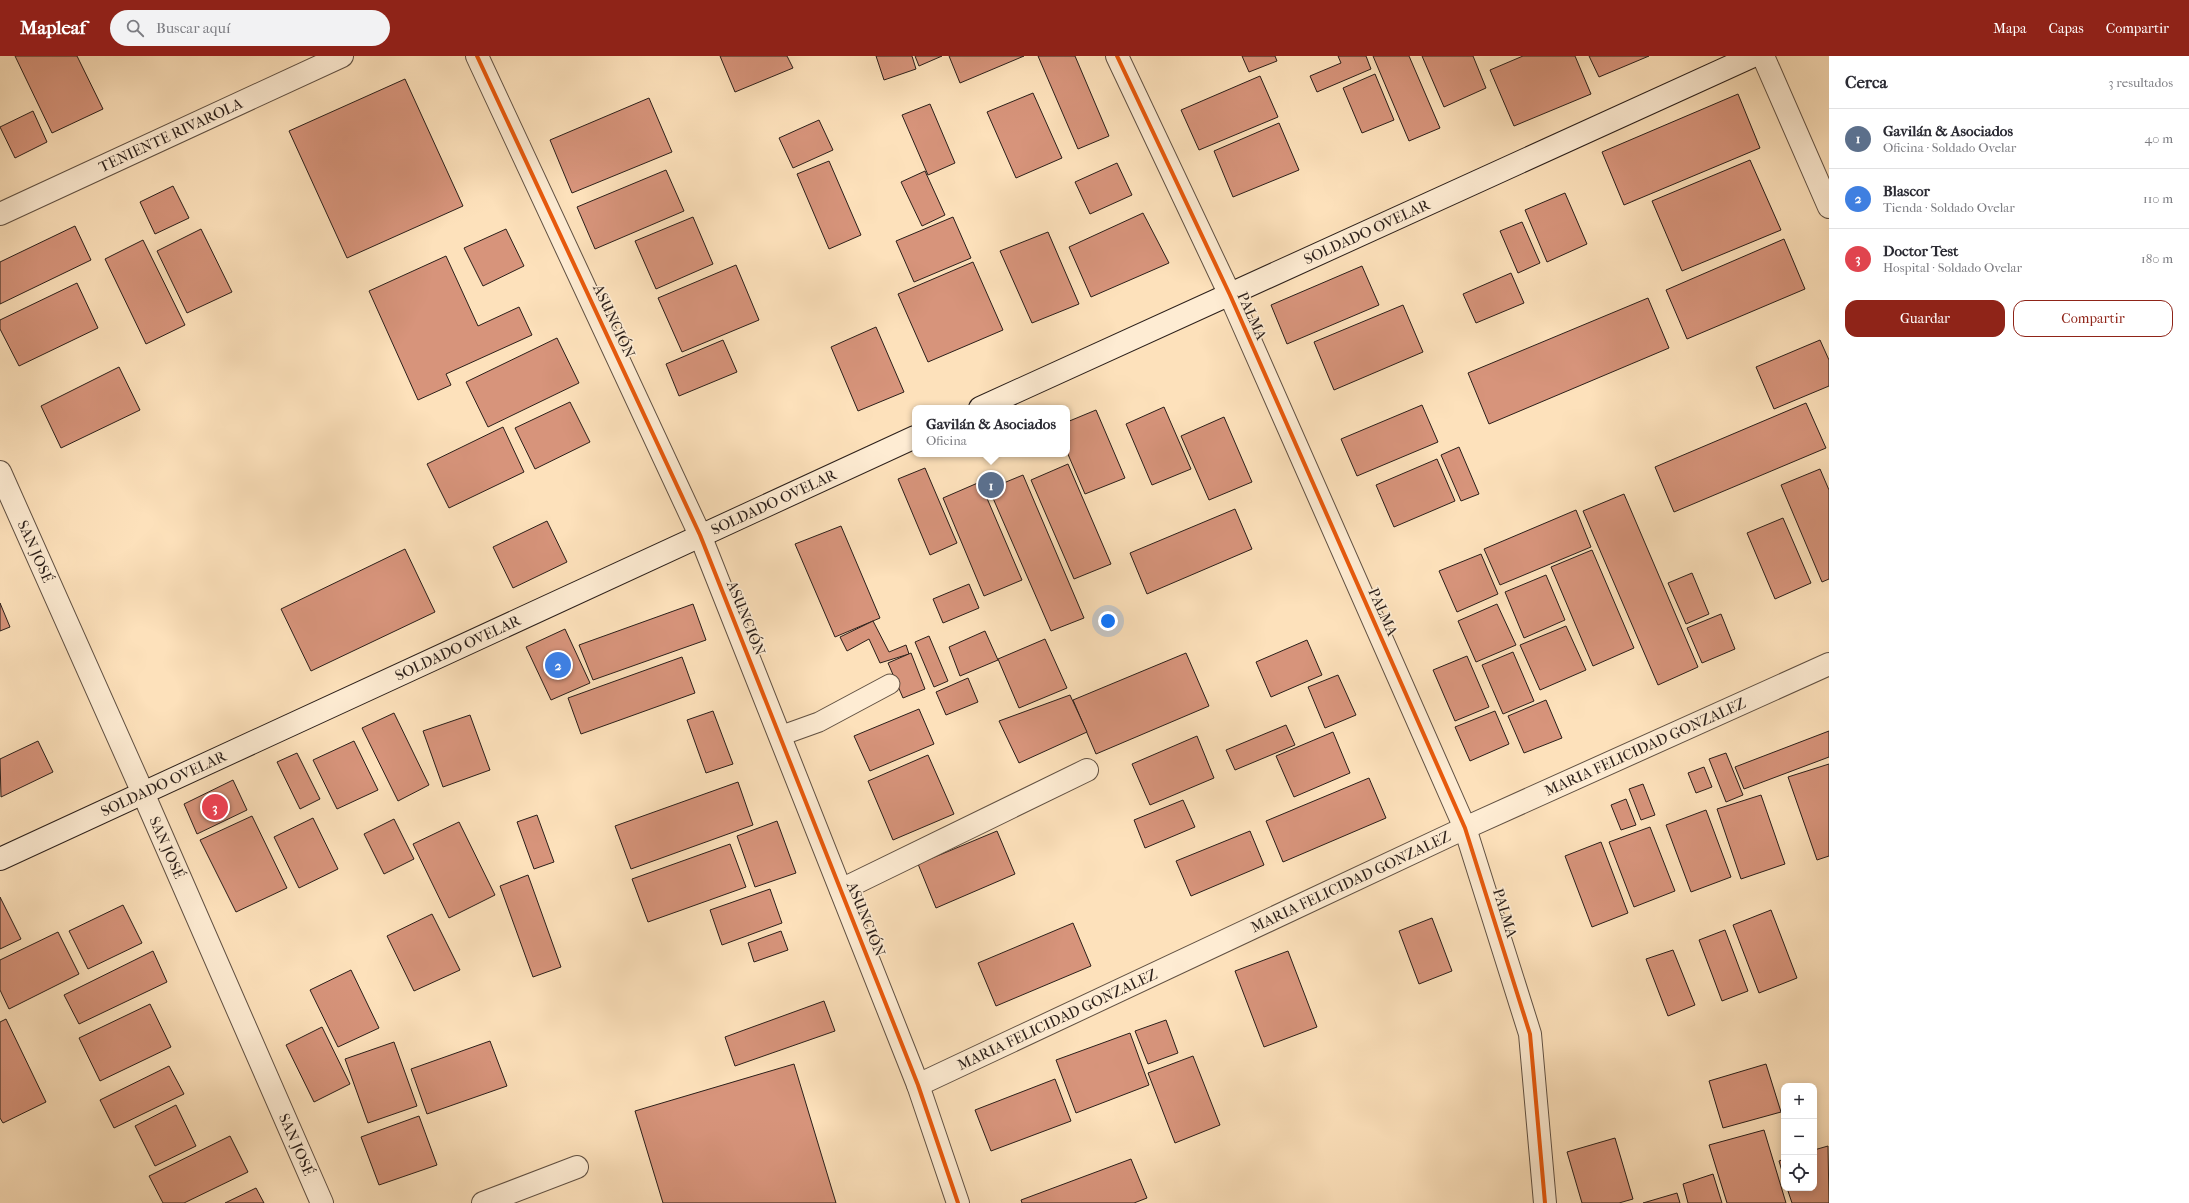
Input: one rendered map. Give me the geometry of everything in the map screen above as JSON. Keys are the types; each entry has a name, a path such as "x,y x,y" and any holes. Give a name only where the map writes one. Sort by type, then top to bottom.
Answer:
{"street":[{"name":"TENIENTE RIVAROLA","path":"0,214 342,56"},
{"name":"ASUNCIÓN","path":"477,56 700,535 842,890 918,1085 958,1203"},
{"name":"PALMA","path":"1117,56 1230,295 1465,828 1530,1034 1545,1203"},
{"name":"SOLDADO OVELAR","path":"987,405 1753,56"},
{"path":"1763,56 1829,207"},
{"name":"SOLDADO OVELAR","path":"0,859 912,438"},
{"name":"SAN JOSÉ","path":"0,472 143,792 322,1203"},
{"name":"MARIA FELICIDAD GONZALEZ","path":"918,1085 1465,828 1829,664"},
{"path":"842,890 1087,770"},
{"path":"483,1203 577,1168"}],"lane":[{"path":"780,736 819,722 890,684"}],"building":[{"path":"15,56 77,56 103,109 52,133"},
{"path":"720,56 787,56 793,68 735,92"},
{"path":"876,56 912,56 916,69 884,80"},
{"path":"915,56 942,56 919,66"},
{"path":"949,56 1024,56 960,83"},
{"path":"1038,56 1075,56 1109,136 1078,149"},
{"path":"1242,56 1275,56 1277,61 1249,72"},
{"path":"1338,56 1366,56 1371,69 1317,92 1310,76 1341,63"},
{"path":"1373,56 1409,56 1440,128 1409,141"},
{"path":"1422,56 1473,56 1486,88 1444,107"},
{"path":"1523,56 1575,56 1591,94 1514,126 1490,70"},
{"path":"1589,56 1649,56 1599,77"},
{"path":"1375,74 1394,120 1362,133 1343,88"},
{"path":"1260,76 1278,117 1199,150 1181,110"},
{"path":"405,79 463,206 347,258 289,131"},
{"path":"1033,93 1062,158 1016,178 987,112"},
{"path":"1738,94 1760,148 1624,205 1602,152"},
{"path":"649,98 672,152 572,193 550,140"},
{"path":"930,104 955,163 928,175 902,115"},
{"path":"33,111 47,142 15,158 0,127"},
{"path":"819,120 833,150 793,168 779,138"},
{"path":"1279,123 1299,170 1233,197 1214,151"},
{"path":"1750,160 1781,230 1682,271 1652,201"},
{"path":"829,161 861,235 829,249 797,174"},
{"path":"1117,163 1132,195 1090,214 1075,182"},
{"path":"666,170 684,211 595,249 577,207"},
{"path":"925,171 945,215 922,226 901,182"},
{"path":"173,186 189,218 155,234 140,202"},
{"path":"1565,193 1587,244 1547,262 1525,210"},
{"path":"1143,213 1169,263 1091,297 1069,247"},
{"path":"693,217 713,264 656,289 635,241"},
{"path":"953,217 971,258 914,282 896,241"},
{"path":"1522,222 1540,263 1518,273 1500,231"},
{"path":"75,226 91,260 0,304 0,262"},
{"path":"201,229 232,292 187,313 157,251"},
{"path":"506,229 524,266 483,286 464,248"},
{"path":"1048,232 1079,304 1032,323 1000,251"},
{"path":"1784,239 1805,289 1687,339 1666,290"},
{"path":"143,240 185,325 146,344 105,259"},
{"path":"446,256 478,326 519,307 532,335 446,374 451,385 418,400 369,291"},
{"path":"973,262 1003,330 928,362 898,294"},
{"path":"736,265 759,320 682,352 658,298"},
{"path":"1362,266 1379,305 1287,344 1271,305"},
{"path":"1511,273 1524,303 1476,323 1463,294"},
{"path":"77,283 98,328 19,366 0,329 0,320"},
{"path":"1648,298 1669,348 1489,424 1468,373"},
{"path":"1403,305 1423,352 1334,390 1314,342"},
{"path":"876,327 904,392 858,411 831,347"},
{"path":"557,338 579,383 488,427 466,382"},
{"path":"723,340 737,372 679,396 666,364"},
{"path":"1820,340 1829,360 1829,386 1774,409 1756,367"},
{"path":"119,367 140,410 61,448 41,406"},
{"path":"570,402 590,442 535,469 515,428"},
{"path":"1806,403 1826,448 1674,512 1655,467"},
{"path":"1422,405 1438,442 1357,476 1341,439"},
{"path":"1164,407 1191,469 1152,485 1126,424"},
{"path":"1096,410 1125,478 1085,494 1069,457 1070,421"},
{"path":"1224,417 1252,482 1209,500 1181,436"},
{"path":"503,427 524,472 449,508 427,464"},
{"path":"1459,447 1479,494 1461,501 1441,455"},
{"path":"1437,459 1455,501 1394,527 1376,485"},
{"path":"1068,464 1111,564 1074,579 1031,480"},
{"path":"925,468 957,543 930,555 898,479"},
{"path":"1820,469 1829,490 1829,579 1822,582 1781,485"},
{"path":"1023,475 1084,618 1051,631 989,489"},
{"path":"980,482 1022,580 984,596 943,498"},
{"path":"1624,494 1698,667 1658,685 1583,511"},
{"path":"1235,509 1252,549 1147,594 1130,553"},
{"path":"1576,510 1591,547 1500,585 1484,549"},
{"path":"1783,518 1811,583 1775,599 1747,533"},
{"path":"547,521 567,562 513,588 493,547"},
{"path":"841,526 880,618 835,637 795,544"},
{"path":"405,549 435,612 311,671 281,609"},
{"path":"1592,550 1634,648 1593,666 1551,567"},
{"path":"1481,554 1498,594 1457,612 1439,571"},
{"path":"1692,573 1709,614 1686,624 1668,583"},
{"path":"1546,575 1565,620 1524,638 1505,592"},
{"path":"969,584 979,608 943,623 933,599"},
{"path":"0,603 10,627 0,631"},
{"path":"693,604 706,640 593,680 579,645"},
{"path":"1497,604 1516,645 1476,662 1458,621"},
{"path":"1721,614 1735,649 1702,663 1687,628"},
{"path":"873,621 889,652 906,645 909,654 880,663 869,639 847,651 840,637"},
{"path":"1566,626 1586,670 1540,690 1520,645"},
{"path":"565,629 590,683 551,700 526,647"},
{"path":"985,631 998,660 960,676 949,647"},
{"path":"929,636 948,681 934,687 915,642"},
{"path":"1045,639 1067,688 1019,708 998,659"},
{"path":"1307,640 1322,675 1271,697 1256,662"},
{"path":"1513,652 1534,701 1503,714 1482,665"},
{"path":"911,653 925,689 903,698 888,663"},
{"path":"1186,653 1209,706 1096,754 1073,700"},
{"path":"1467,656 1489,707 1455,721 1433,670"},
{"path":"682,657 695,693 581,734 568,698"},
{"path":"1338,675 1356,715 1325,728 1308,687"},
{"path":"968,678 978,702 946,715 936,692"},
{"path":"1070,695 1087,732 1019,763 999,721"},
{"path":"1546,700 1562,738 1524,753 1508,716"},
{"path":"919,709 934,744 870,771 854,736"},
{"path":"713,711 733,764 706,773 687,720"},
{"path":"1495,711 1509,744 1470,761 1455,727"},
{"path":"394,713 429,785 398,801 362,728"},
{"path":"470,715 490,770 443,787 423,731"},
{"path":"1286,725 1295,745 1235,770 1226,750"},
{"path":"1829,731 1829,757 1744,789 1735,767"},
{"path":"1333,732 1350,773 1294,797 1276,756"},
{"path":"1197,736 1214,778 1150,805 1132,764"},
{"path":"38,741 53,772 1,797 0,759"},
{"path":"354,741 378,790 337,809 313,760"},
{"path":"297,753 320,799 300,809 277,762"},
{"path":"1726,753 1743,795 1726,802 1709,759"},
{"path":"928,755 954,814 893,840 868,781"},
{"path":"1829,764 1829,856 1817,860 1788,777"},
{"path":"1704,767 1712,787 1696,793 1688,773"},
{"path":"1369,778 1386,818 1283,862 1266,821"},
{"path":"233,780 247,810 197,834 184,804"},
{"path":"738,782 753,825 631,869 615,826"},
{"path":"1643,784 1655,815 1641,820 1629,789"},
{"path":"1761,795 1785,864 1741,879 1717,809"},
{"path":"1626,799 1636,825 1621,830 1611,805"},
{"path":"1183,800 1195,827 1145,848 1134,820"},
{"path":"1706,810 1731,877 1691,892 1666,825"},
{"path":"537,815 554,862 534,869 517,822"},
{"path":"252,816 287,888 236,912 200,840"},
{"path":"313,818 338,869 299,888 274,837"},
{"path":"394,819 414,859 384,874 364,834"},
{"path":"777,821 796,873 755,887 737,836"},
{"path":"459,822 495,895 449,918 413,844"},
{"path":"1650,827 1675,891 1634,907 1609,842"},
{"path":"997,831 1015,874 936,908 918,864"},
{"path":"1250,831 1264,865 1191,896 1176,861"},
{"path":"1601,842 1628,913 1592,927 1565,856"},
{"path":"730,844 746,887 648,922 632,879"},
{"path":"528,875 561,967 533,977 500,886"},
{"path":"770,889 782,923 722,945 710,910"},
{"path":"0,897 21,939 0,949"},
{"path":"123,905 142,943 88,969 69,931"},
{"path":"1771,910 1797,978 1759,993 1733,925"},
{"path":"432,914 460,970 414,991 387,936"},
{"path":"1432,918 1452,971 1419,984 1399,931"},
{"path":"1073,923 1091,966 996,1006 978,963"},
{"path":"1725,930 1748,991 1722,1001 1699,940"},
{"path":"781,931 788,950 754,962 748,943"},
{"path":"58,932 79,974 9,1009 0,990 0,960"},
{"path":"1673,950 1695,1005 1668,1016 1646,959"},
{"path":"153,951 167,982 79,1024 64,995"},
{"path":"1288,951 1317,1027 1264,1047 1235,971"},
{"path":"351,970 379,1028 338,1047 310,990"},
{"path":"824,1001 835,1031 735,1066 725,1037"},
{"path":"150,1004 171,1047 100,1081 79,1038"},
{"path":"6,1019 46,1102 3,1123 0,1118 0,1022"},
{"path":"1166,1020 1178,1053 1148,1064 1135,1031"},
{"path":"322,1027 350,1084 314,1102 286,1045"},
{"path":"1130,1033 1149,1085 1076,1113 1056,1060"},
{"path":"490,1041 507,1086 427,1114 411,1069"},
{"path":"394,1042 417,1106 368,1123 345,1059"},
{"path":"1193,1056 1220,1125 1175,1143 1148,1073"},
{"path":"794,1064 836,1203 663,1203 635,1111"},
{"path":"1766,1064 1781,1112 1723,1128 1709,1081"},
{"path":"169,1066 184,1094 114,1128 100,1100"},
{"path":"1055,1079 1071,1121 991,1151 975,1110"},
{"path":"176,1105 196,1146 155,1166 135,1126"},
{"path":"419,1116 437,1165 379,1185 361,1137"},
{"path":"1764,1130 1781,1186 1781,1191 1782,1191 1786,1203 1727,1203 1709,1145"},
{"path":"230,1136 248,1172 184,1203 163,1203 149,1176"},
{"path":"1615,1138 1633,1199 1619,1203 1582,1203 1567,1152"},
{"path":"1828,1146 1829,1203 1792,1203 1788,1191 1817,1191 1817,1149"},
{"path":"1131,1159 1147,1198 1134,1203 1022,1203 1021,1200"},
{"path":"1713,1174 1722,1203 1688,1203 1683,1184"},
{"path":"256,1188 264,1203 225,1203"},
{"path":"1677,1193 1680,1203 1643,1203"}],"cycle path":[{"path":"477,56 700,535 918,1085 958,1203"},
{"path":"1117,56 1230,295 1465,828 1530,1034 1545,1203"}],"place":[{"name":"Gavilán & Asociados","path":"991,485"},
{"name":"Blascor","path":"558,665"},
{"name":"Doctor Test","path":"215,807"}]}
